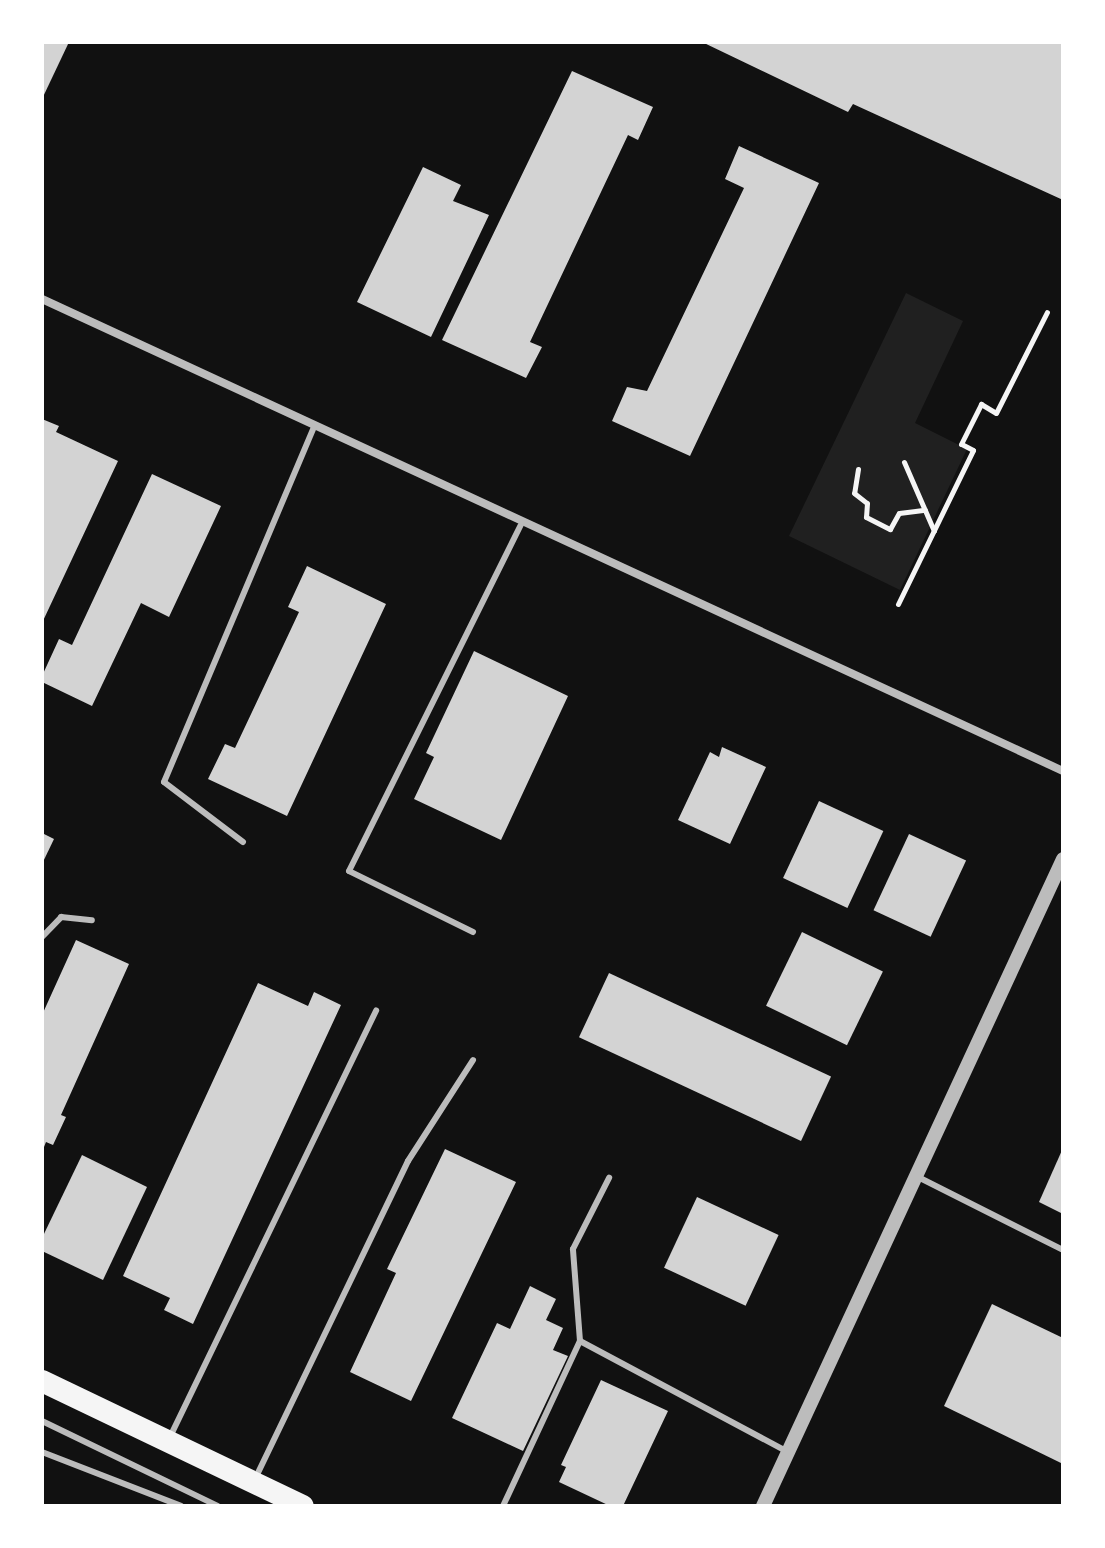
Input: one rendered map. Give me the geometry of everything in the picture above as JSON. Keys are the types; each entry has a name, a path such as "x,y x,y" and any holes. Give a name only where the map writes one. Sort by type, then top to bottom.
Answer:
{"highway":[{"path":"42,1381 303,1506"}],"street":[{"path":"42,299 521,525 1063,771"},
{"path":"763,1506 1063,859"}],"lane":[{"path":"243,842 164,782 314,427"},
{"path":"473,932 349,871 521,525"},
{"path":"42,937 61,917 92,920"},
{"path":"168,1442 376,1010"},
{"path":"254,1483 408,1161 473,1060"},
{"path":"916,1176 1063,1250"},
{"path":"503,1506 580,1341 573,1249 609,1178"},
{"path":"580,1341 788,1452"},
{"path":"42,1421 218,1506"},
{"path":"42,1452 181,1506"}],"path":[{"path":"898,604 973,450 961,444 981,404 996,413 1047,312"},
{"path":"904,462 934,531"},
{"path":"858,469 854,493 867,503 866,517 890,529 899,513 925,510"}],"shaded area":[{"path":"906,293 963,321 915,423 967,449 900,590 789,536"}],"building":[{"path":"42,42 69,42 42,99"},
{"path":"702,42 1063,42 1063,200 853,104 848,112"},
{"path":"572,71 653,107 638,140 628,135 530,342 542,347 526,378 442,340"},
{"path":"739,146 819,183 690,456 612,421 627,387 647,391 744,188 725,179"},
{"path":"423,167 461,185 453,201 489,215 431,337 357,302"},
{"path":"42,419 59,426 56,432 118,461 42,623"},
{"path":"152,474 221,506 169,617 141,603 92,706 42,682 42,676 59,639 72,645"},
{"path":"307,566 386,604 287,816 208,779 225,744 235,748 299,612 288,607"},
{"path":"474,651 568,696 501,840 414,799 434,757 426,753"},
{"path":"722,747 766,767 730,844 678,820 710,752 719,757"},
{"path":"819,801 883,831 847,908 783,878"},
{"path":"42,833 54,839 42,864"},
{"path":"909,834 966,861 931,937 874,910"},
{"path":"802,932 883,971 847,1045 766,1006"},
{"path":"76,940 129,964 61,1115 66,1117 53,1145 46,1142 42,1152 42,1015"},
{"path":"609,973 831,1077 801,1141 579,1037"},
{"path":"258,983 308,1006 314,992 341,1005 193,1324 164,1310 170,1298 123,1276"},
{"path":"1063,1148 1063,1214 1039,1202"},
{"path":"445,1149 516,1182 411,1401 350,1372 396,1273 387,1269"},
{"path":"82,1155 147,1187 103,1280 42,1251 42,1238"},
{"path":"697,1197 779,1235 746,1306 664,1268"},
{"path":"530,1286 556,1299 546,1320 563,1328 553,1350 568,1356 523,1451 452,1418 497,1323 510,1329"},
{"path":"992,1304 1063,1338 1063,1464 944,1406"},
{"path":"601,1380 668,1411 623,1506 610,1506 559,1482 566,1467 561,1465"}]}
